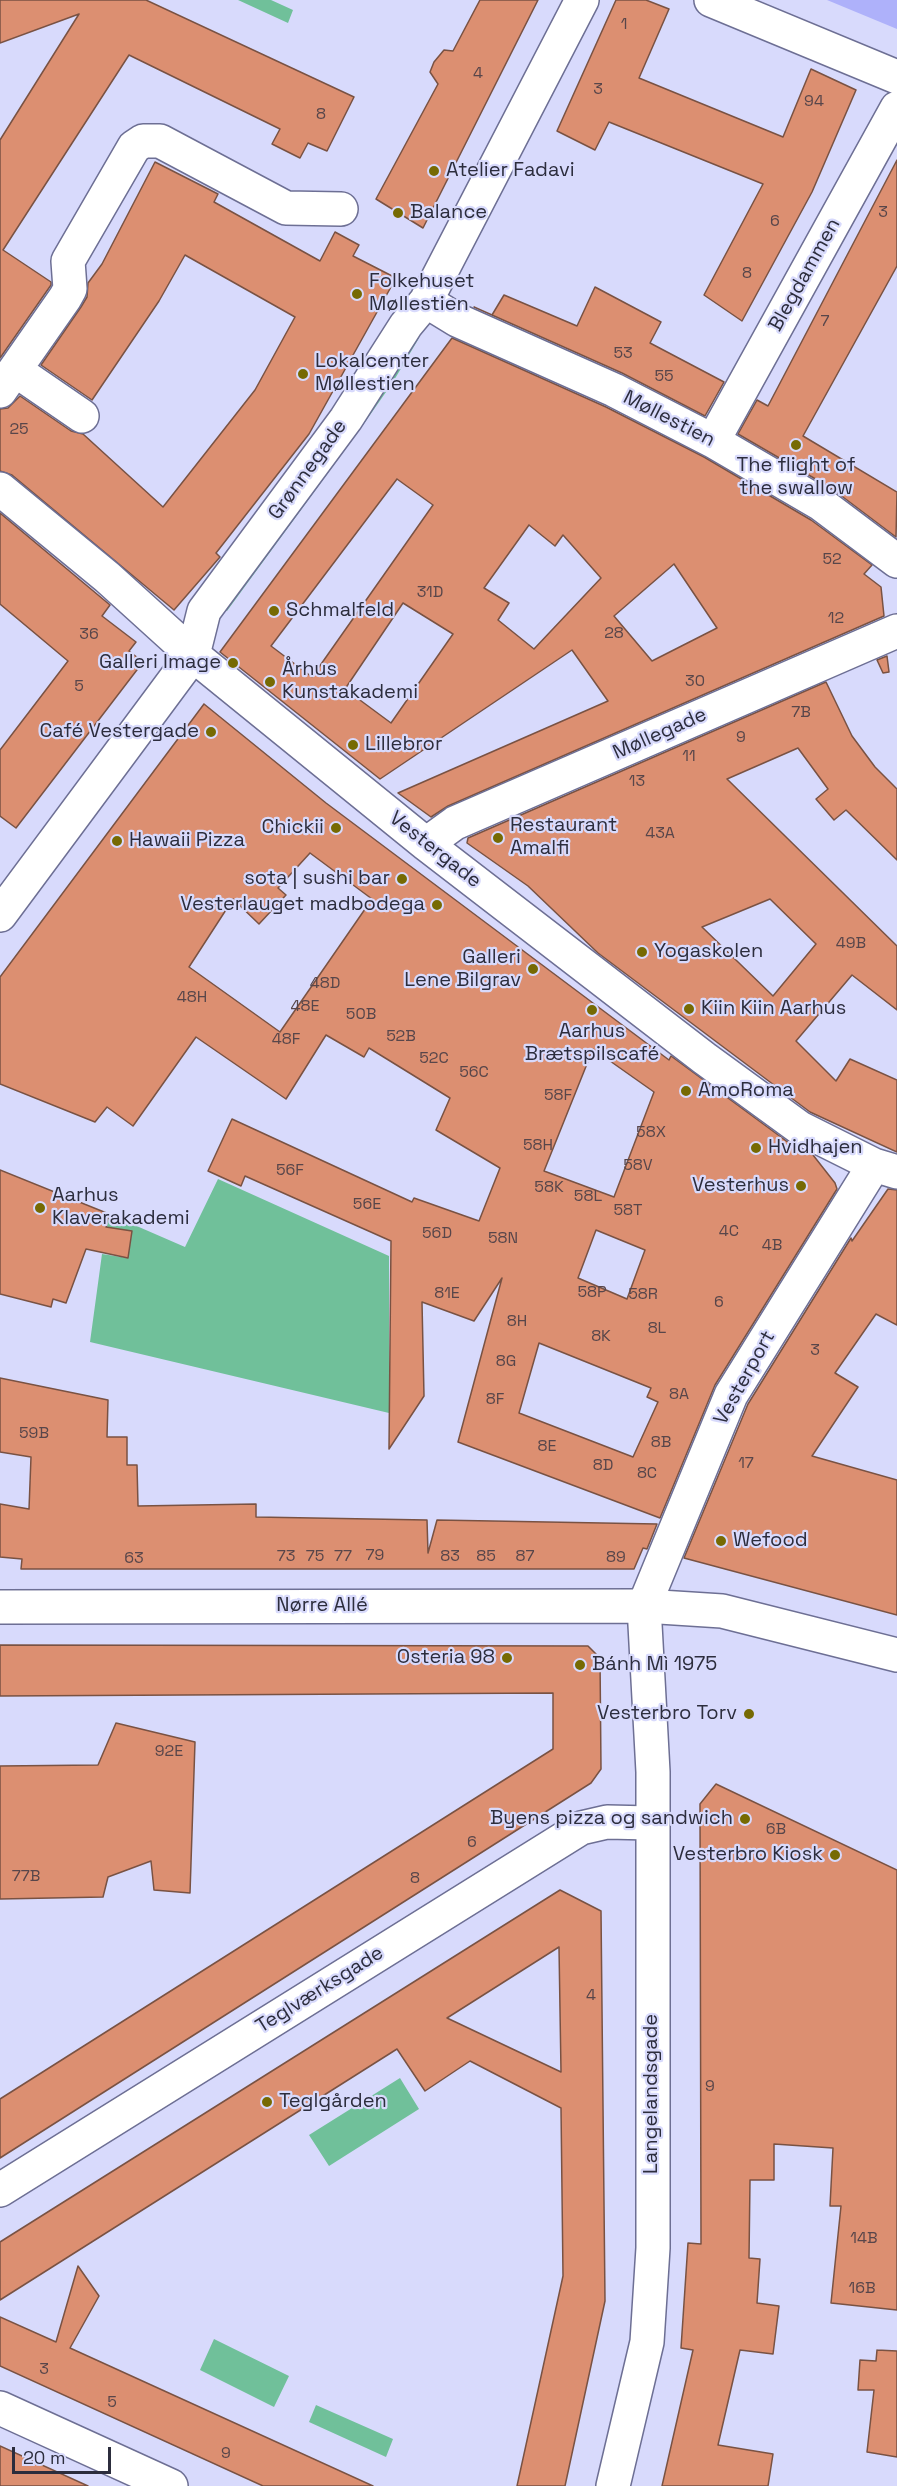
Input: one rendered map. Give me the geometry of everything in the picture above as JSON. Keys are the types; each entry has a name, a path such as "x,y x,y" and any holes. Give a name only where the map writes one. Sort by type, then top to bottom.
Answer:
{"street":[{"name":"Grønnegade","path":"0,915 193,655 204,611 346,419 406,325 426,301 582,0"},
{"path":"711,0 897,77"},
{"name":"Blegdammen","path":"713,441 897,108"},
{"path":"82,416 8,381 70,289 68,261 134,147 143,141 160,141 286,208 341,209"},
{"name":"Møllestien","path":"426,301 457,320 614,390 713,441 821,504 897,561"},
{"name":"Vestergade","path":"0,489 107,577 193,655 426,844 704,1058 800,1128 885,1168"},
{"name":"Møllegade","path":"426,844 455,823 897,631"},
{"name":"Vesterport","path":"644,1606 731,1395 885,1168"},
{"path":"644,1606 722,1611 897,1655"},
{"name":"Nørre Allé","path":"0,1608 644,1606"},
{"name":"Langelandsgade","path":"614,2486 647,2342 653,2248 651,1823 653,1772 644,1606"},
{"name":"Teglværksgade","path":"0,2190 581,1828 607,1822 651,1823"},
{"path":"0,2408 171,2486"}],"green space":[{"path":"238,0 271,0 293,10 288,23"},
{"path":"420,332 419,338 393,382 363,425 358,421"},
{"path":"351,428 358,432 227,611 221,607"},
{"path":"218,1179 389,1256 389,1413 90,1342 102,1254 128,1258 132,1232 106,1227 109,1214 185,1247"},
{"path":"400,2078 419,2109 329,2166 309,2135"},
{"path":"214,2339 289,2376 274,2407 200,2370"},
{"path":"316,2405 393,2439 386,2457 309,2422"}],"water":[{"path":"827,0 897,0 897,29"}],"building":[{"path":"0,0 146,0 354,97 327,151 308,143 300,158 272,144 280,129 129,55 3,250 51,282 51,285 0,358 0,140 79,14 0,43"},
{"path":"480,0 538,0 423,228 376,199 438,84 430,72 434,62 444,50 453,51"},
{"path":"616,0 646,0 669,9 639,78 783,137 811,69 856,90 812,192 742,321 704,295 763,184 609,122 595,150 557,131"},
{"path":"897,160 897,266 803,436 897,492 896,537 831,488 738,434 757,400 768,406"},
{"name":"Lokalcenter Møllestien","path":"155,162 218,194 214,202 320,261 335,232 359,245 353,256 396,278 309,434 216,553 220,557 174,610 12,475 0,471 0,409 8,408 20,396 71,431 83,434 163,507 255,390 295,317 185,255 159,301 92,400 41,365 87,297 88,283 102,264"},
{"path":"595,287 661,322 650,343 724,382 705,416 622,373 474,307 492,315 504,295 577,326"},
{"path":"452,338 606,407 704,457 811,520 872,565 864,574 881,587 884,616 448,806 431,817 398,793 608,701 572,650 380,779 220,652","holes":["397,479 433,505 312,677 271,646","529,525 555,546 563,535 601,578 534,649 498,620 509,603 484,588","674,564 717,628 652,661 614,616","403,603 453,634 391,723 345,689"]},
{"path":"0,513 110,605 102,616 136,642 129,651 143,662 16,828 0,816 0,750 68,661 0,604"},
{"path":"887,656 889,672 883,673 877,660"},
{"path":"826,682 852,736 875,767 897,789 897,860 846,810 834,820 816,799 828,789 798,748 727,779 897,946 897,1010 852,975 796,1041 836,1081 850,1059 897,1080 897,1152 810,1112 598,953 528,886 467,843 468,838","holes":["770,899 816,944 773,996 702,927"]},
{"path":"204,704 326,803 669,1060 671,1056 789,1143 813,1155 835,1183 837,1189 715,1385 660,1518 458,1442 502,1278 474,1321 422,1302 424,1396 389,1449 391,1241 245,1176 241,1186 208,1171 232,1119 412,1202 414,1198 479,1221 500,1168 436,1130 450,1098 369,1048 364,1057 326,1035 286,1099 196,1037 133,1126 107,1107 95,1122 0,1084 0,977","holes":["310,853 372,899 280,1032 189,967 233,899 259,924 286,895 278,888","593,1049 654,1092 614,1197 544,1171","596,1230 645,1250 627,1299 578,1278","539,1343 651,1388 647,1397 658,1402 633,1457 519,1413"]},
{"path":"0,1170 109,1214 106,1227 132,1231 128,1258 86,1249 66,1303 53,1299 51,1307 0,1294"},
{"path":"888,1189 897,1190 897,1325 876,1314 835,1373 858,1387 812,1456 897,1480 897,1615 684,1558 748,1404 851,1238 852,1241"},
{"path":"0,1378 108,1400 107,1437 127,1437 127,1465 137,1465 138,1506 256,1504 256,1517 427,1520 428,1553 437,1520 657,1524 647,1549 643,1548 634,1569 21,1569 22,1559 0,1557 0,1504 29,1509 31,1457 0,1452"},
{"path":"0,1645 588,1646 600,1658 601,1769 591,1783 0,2158 0,2099 553,1749 553,1693 0,1696"},
{"path":"116,1723 195,1742 190,1893 154,1890 151,1861 108,1877 103,1897 0,1899 0,1766 98,1765"},
{"path":"716,1784 897,1870 897,2310 831,2303 841,2206 830,2206 833,2148 774,2144 774,2180 750,2180 749,2258 760,2259 757,2303 779,2306 773,2354 740,2350 718,2445 773,2454 768,2486 662,2486 693,2350 681,2348 688,2243 701,2244 700,1804"},
{"name":"Teglgården","path":"560,1890 601,1911 605,2301 565,2486 517,2486 563,2276 561,2108 470,2061 425,2091 397,2049 0,2300 0,2242","holes":["559,1947 561,2072 447,2018"]},
{"path":"78,2266 99,2296 70,2348 373,2486 263,2486 0,2366 0,2317 56,2342"},
{"path":"877,2350 897,2351 897,2457 867,2452 874,2390 858,2390 860,2360 876,2361"},
{"path":"0,2446 88,2486 0,2486"}],"place":[{"name":"Atelier Fadavi","path":"434,171"},
{"name":"Balance","path":"398,213"},
{"name":"Folkehuset Møllestien","path":"357,294"},
{"name":"Lokalcenter Møllestien","path":"303,374"},
{"name":"The flight of the swallow","path":"796,445"},
{"name":"Schmalfeld","path":"274,611"},
{"name":"Galleri Image","path":"233,663"},
{"name":"Århus Kunstakademi","path":"270,682"},
{"name":"Café Vestergade","path":"211,732"},
{"name":"Lillebror","path":"353,745"},
{"name":"Chickii","path":"336,828"},
{"name":"Restaurant Amalfi","path":"498,838"},
{"name":"Hawaii Pizza","path":"117,841"},
{"name":"sota | sushi bar","path":"402,879"},
{"name":"Vesterlauget madbodega","path":"437,905"},
{"name":"Yogaskolen","path":"642,952"},
{"name":"Galleri Lene Bilgrav","path":"533,969"},
{"name":"Kiin Kiin Aarhus","path":"689,1009"},
{"name":"Aarhus Brætspilscafé","path":"592,1010"},
{"name":"AmoRoma","path":"686,1091"},
{"name":"Hvidhajen","path":"756,1148"},
{"name":"Vesterhus","path":"801,1186"},
{"name":"Aarhus Klaverakademi","path":"40,1208"},
{"name":"Wefood","path":"721,1541"},
{"name":"Osteria 98","path":"507,1658"},
{"name":"Bánh Mì 1975","path":"580,1665"},
{"name":"Vesterbro Torv","path":"749,1714"},
{"name":"Byens pizza og sandwich","path":"745,1819"},
{"name":"Vesterbro Kiosk","path":"835,1855"},
{"name":"Teglgården","path":"267,2102"}]}
